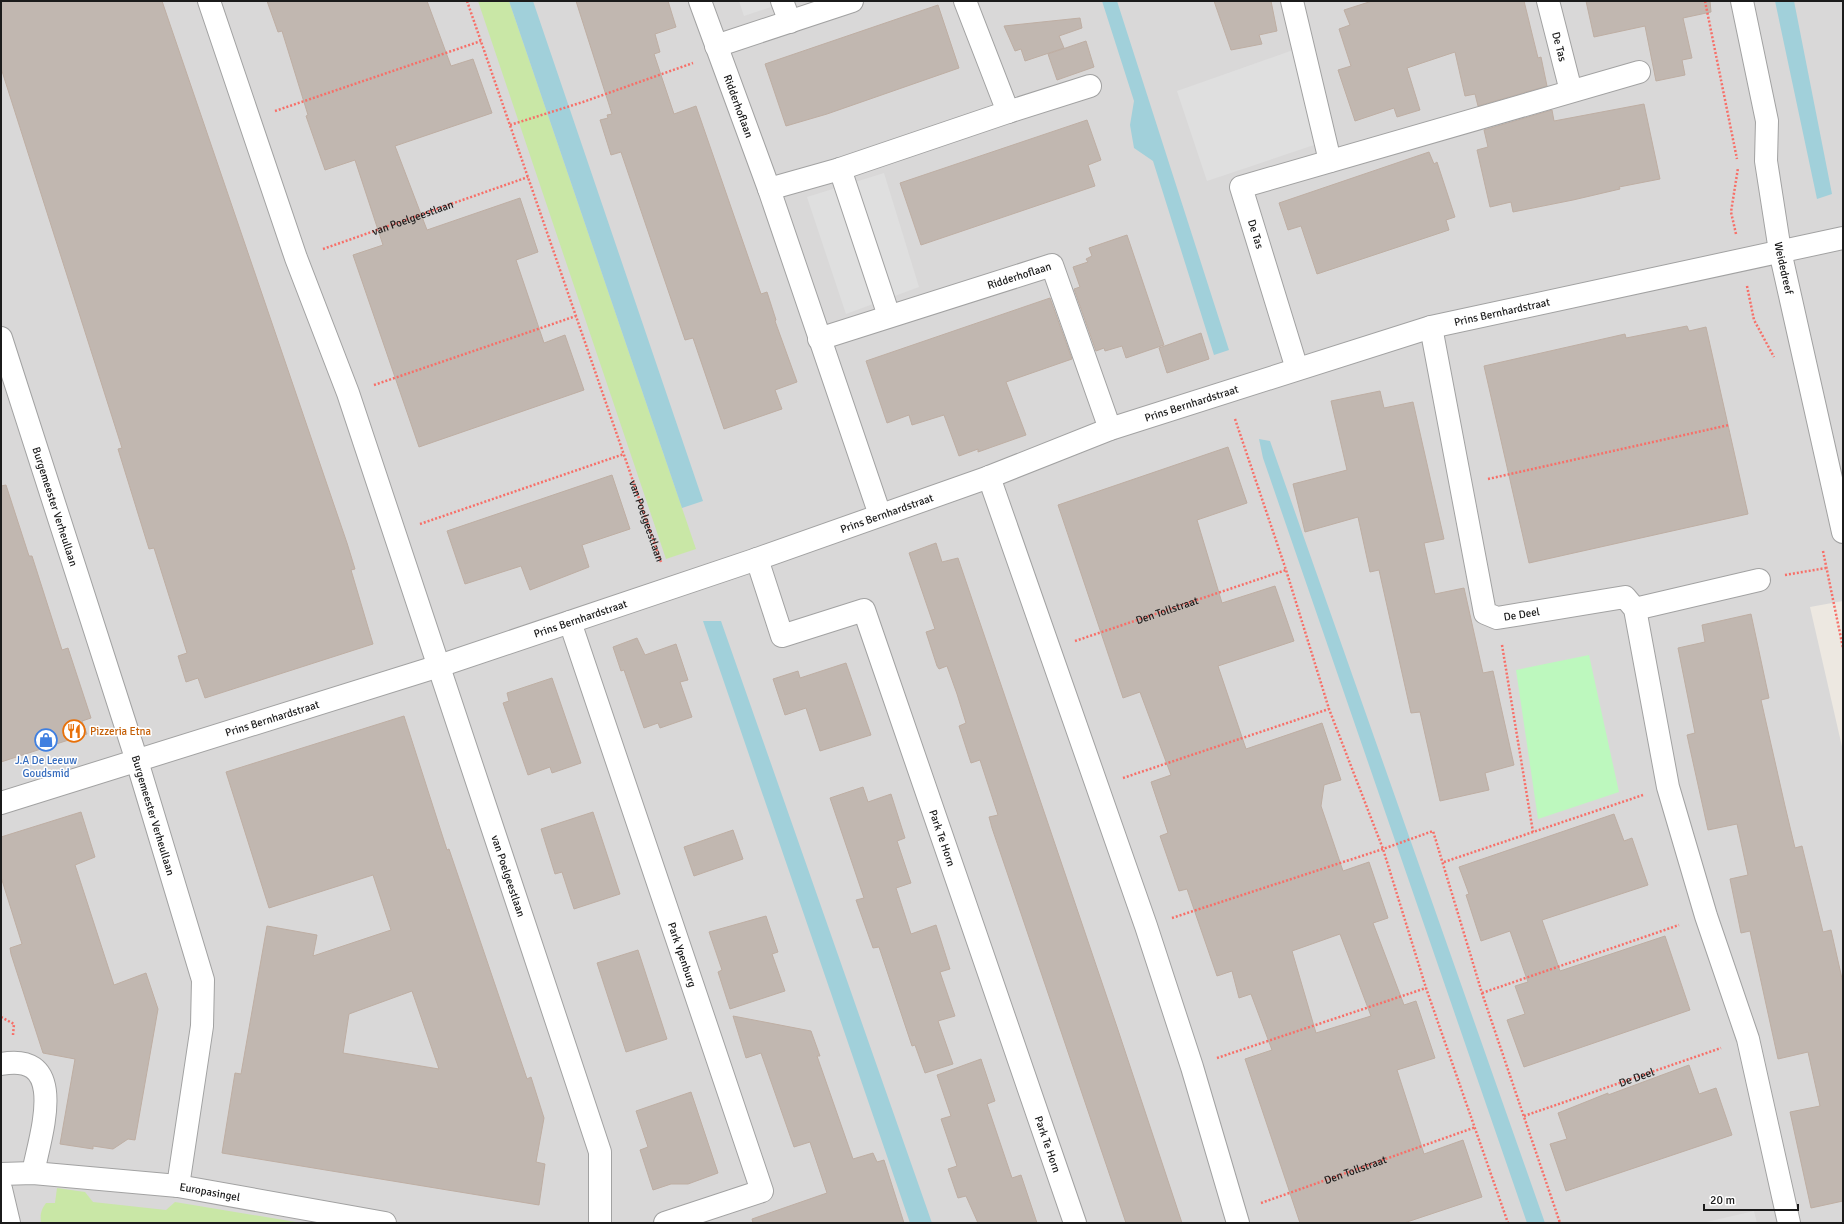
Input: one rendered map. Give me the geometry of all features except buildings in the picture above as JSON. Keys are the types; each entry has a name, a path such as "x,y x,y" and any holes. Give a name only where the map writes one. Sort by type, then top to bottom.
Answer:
{"street":[{"name":"van Poelgeestlaan","path":"209,1 296,258 348,393 600,1152 600,1223"},
{"name":"Ridderhoflaan","path":"700,1 769,189 880,515"},
{"path":"782,1 790,22"},
{"path":"717,50 790,22 852,1"},
{"path":"965,1 1008,112"},
{"path":"1292,1 1330,161"},
{"name":"De Tas","path":"1548,1 1570,91"},
{"name":"Weidedreef","path":"1742,1 1767,121 1766,161 1780,251 1843,532"},
{"name":"De Tas","path":"1297,369 1241,187 1639,72"},
{"path":"769,189 840,169 1090,86"},
{"path":"840,169 889,316"},
{"name":"Prins Bernhardstraat","path":"1,803 439,666 570,622 670,586 757,559 989,477 1110,429 1431,327 1843,238"},
{"name":"Ridderhoflaan","path":"819,339 1052,265 1110,429"},
{"name":"De Deel","path":"1431,327 1485,613 1497,618 1625,598 1635,609"},
{"name":"Burgemeester Verheullaan","path":"1,338 137,761 203,980 202,1026 178,1186"},
{"path":"989,477 1048,650 1098,787 1146,926 1192,1066 1236,1218"},
{"name":"Park Te Horn","path":"757,559 782,636 864,610 1075,1223"},
{"path":"1759,580 1635,609 1668,787 1706,916 1748,1039 1785,1222"},
{"name":"Park Ypenburg","path":"570,622 762,1191 665,1223"},
{"path":"1,1064 13,1062 29,1065 43,1079 47,1098 33,1173"},
{"name":"Europasingel","path":"1,1174 33,1173 178,1186 385,1223"},
{"path":"1,1189 10,1223"}],"path":[{"name":"van Poelgeestlaan","path":"467,1 670,586"},
{"path":"249,119 481,41"},
{"path":"510,125 583,102 717,50"},
{"name":"van Poelgeestlaan","path":"296,258 528,177"},
{"path":"348,393 576,316"},
{"path":"1226,392 1286,570 1329,709 1383,849 1426,988 1476,1127 1508,1223"},
{"path":"1462,485 1729,425"},
{"path":"394,532 624,454"},
{"path":"1759,580 1826,568"},
{"name":"Den Tollstraat","path":"1048,650 1286,570"},
{"path":"1497,618 1533,832"},
{"path":"1098,787 1329,709"},
{"path":"1444,862 1668,787"},
{"path":"1146,926 1383,849 1433,831 1444,862 1482,992 1560,1223"},
{"path":"1482,992 1706,916"},
{"path":"1192,1066 1426,988"},
{"name":"De Deel","path":"1524,1116 1748,1039"},
{"name":"Den Tollstraat","path":"1236,1218 1476,1127"}],"shaded area":[{"path":"1,1 1843,1 1843,601 1810,607 1843,751 1843,1223 1,1223"},
{"path":"739,1 789,1 744,16"},
{"path":"1296,49 1317,144 1207,181 1177,91"},
{"path":"884,173 919,287 846,314 807,197"},
{"path":"1754,1211 1757,1223 1702,1223"}],"green space":[{"path":"478,1 509,1 696,549 666,559"},
{"path":"1589,655 1619,792 1538,819 1516,670"},
{"path":"57,1188 85,1192 93,1202 166,1210 175,1202 302,1223 41,1223 41,1215 46,1203 55,1203"}],"water":[{"path":"509,1 533,1 703,501 682,508"},
{"path":"1102,1 1117,1 1229,350 1214,355 1153,161 1134,148 1130,125 1134,101"},
{"path":"1775,1 1794,1 1832,194 1817,199"},
{"path":"1259,439 1270,441 1545,1223 1527,1223 1263,458"},
{"path":"703,621 721,621 932,1223 910,1223"}],"place":[{"name":"Pizzeria Etna","path":"74,731"},
{"name":"J.A De Leeuw Goudsmid","path":"46,740"}]}
